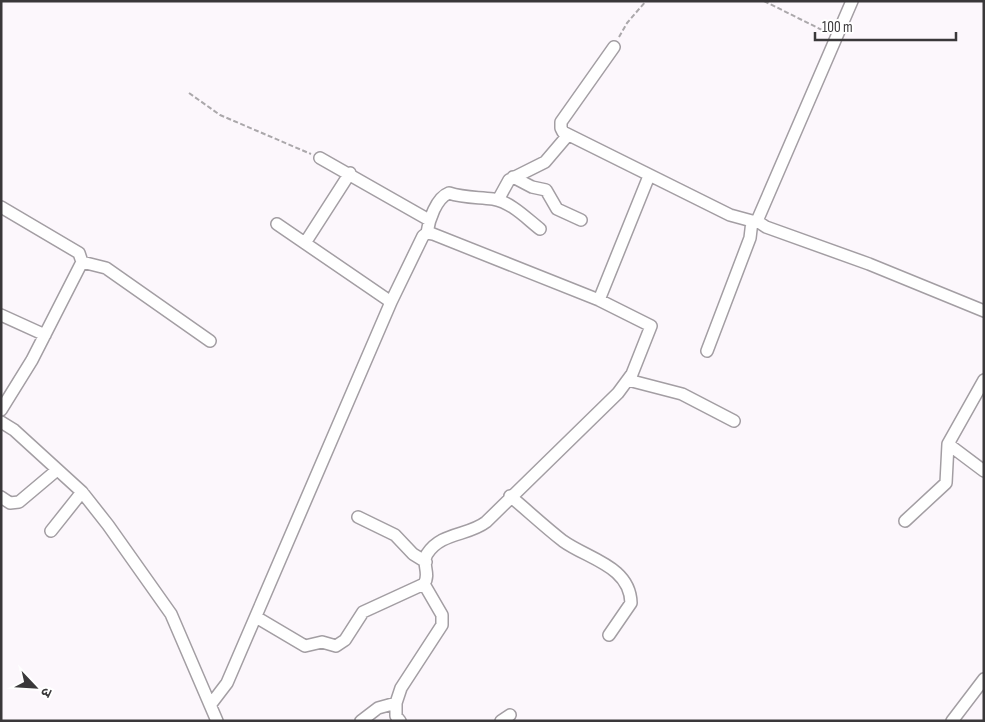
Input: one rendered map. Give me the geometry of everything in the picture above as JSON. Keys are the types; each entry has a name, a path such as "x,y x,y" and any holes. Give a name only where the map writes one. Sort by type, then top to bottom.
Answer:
{"street":[{"path":"707,351 755,221 852,1"},
{"path":"614,47 561,122 560,128 568,135 730,215 755,221 766,227 869,264 984,310"},
{"path":"498,200 506,184 513,177 545,162 568,135"},
{"path":"320,158 350,173 429,220"},
{"path":"305,243 350,173"},
{"path":"599,300 649,176"},
{"path":"513,177 532,187 546,190 557,210 581,220"},
{"path":"211,704 227,683 391,302 423,236 427,233 429,220 446,194 498,200 507,204 540,229"},
{"path":"1,207 79,254 82,262 45,335 1,410"},
{"path":"277,224 391,302"},
{"path":"256,617 304,646 322,642 336,646 345,640 363,612 424,584 428,574 426,562 428,552 441,540 481,526 510,496 566,445 618,393 628,380 651,326 599,300 427,233"},
{"path":"82,262 106,268 210,341"},
{"path":"1,315 45,335"},
{"path":"628,380 682,394 734,421"},
{"path":"906,521 946,483 948,444 984,380"},
{"path":"1,422 14,430 82,492 108,525 171,614 217,721"},
{"path":"948,444 984,470"},
{"path":"1,497 10,503 19,502 57,470"},
{"path":"52,531 82,492"},
{"path":"510,496 562,540 600,560 624,580 631,603 608,635"},
{"path":"358,517 395,535 413,554 426,562"},
{"path":"400,721 396,716 396,703 401,688 442,625 442,615 424,584"},
{"path":"952,721 984,679"},
{"path":"361,721 378,708 396,703"}],"path":[{"path":"614,47 627,23 646,1"},
{"path":"764,1 837,37"},
{"path":"189,93 220,115 320,158"}]}
